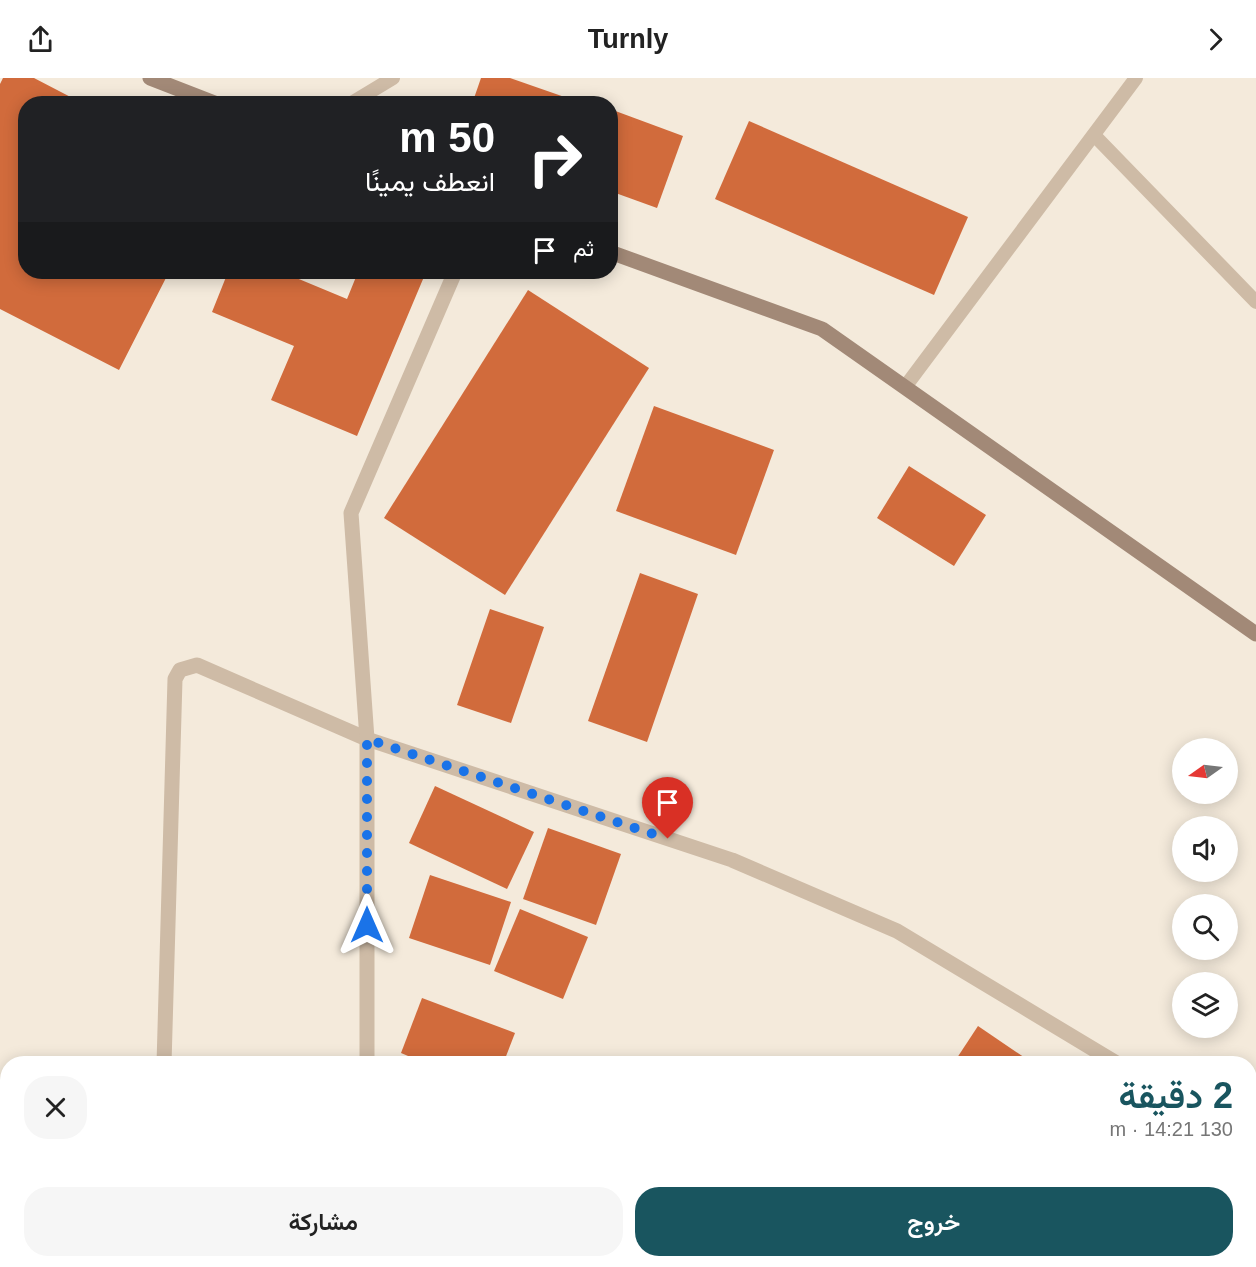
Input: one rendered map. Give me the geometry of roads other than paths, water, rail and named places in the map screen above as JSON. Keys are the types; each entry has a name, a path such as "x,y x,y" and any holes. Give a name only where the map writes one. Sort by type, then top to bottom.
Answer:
{"street":[{"path":"150,78 196,96"},
{"path":"618,255 822,329 1256,634"},
{"path":"367,1056 367,739 351,513 452,279"},
{"path":"164,1056 175,679 180,670 197,665 367,739 732,860 886,926 1105,1056"}],"lane":[{"path":"363,96 393,78"},
{"path":"905,387 1094,135 1130,80"},
{"path":"1094,135 1256,302"}]}
